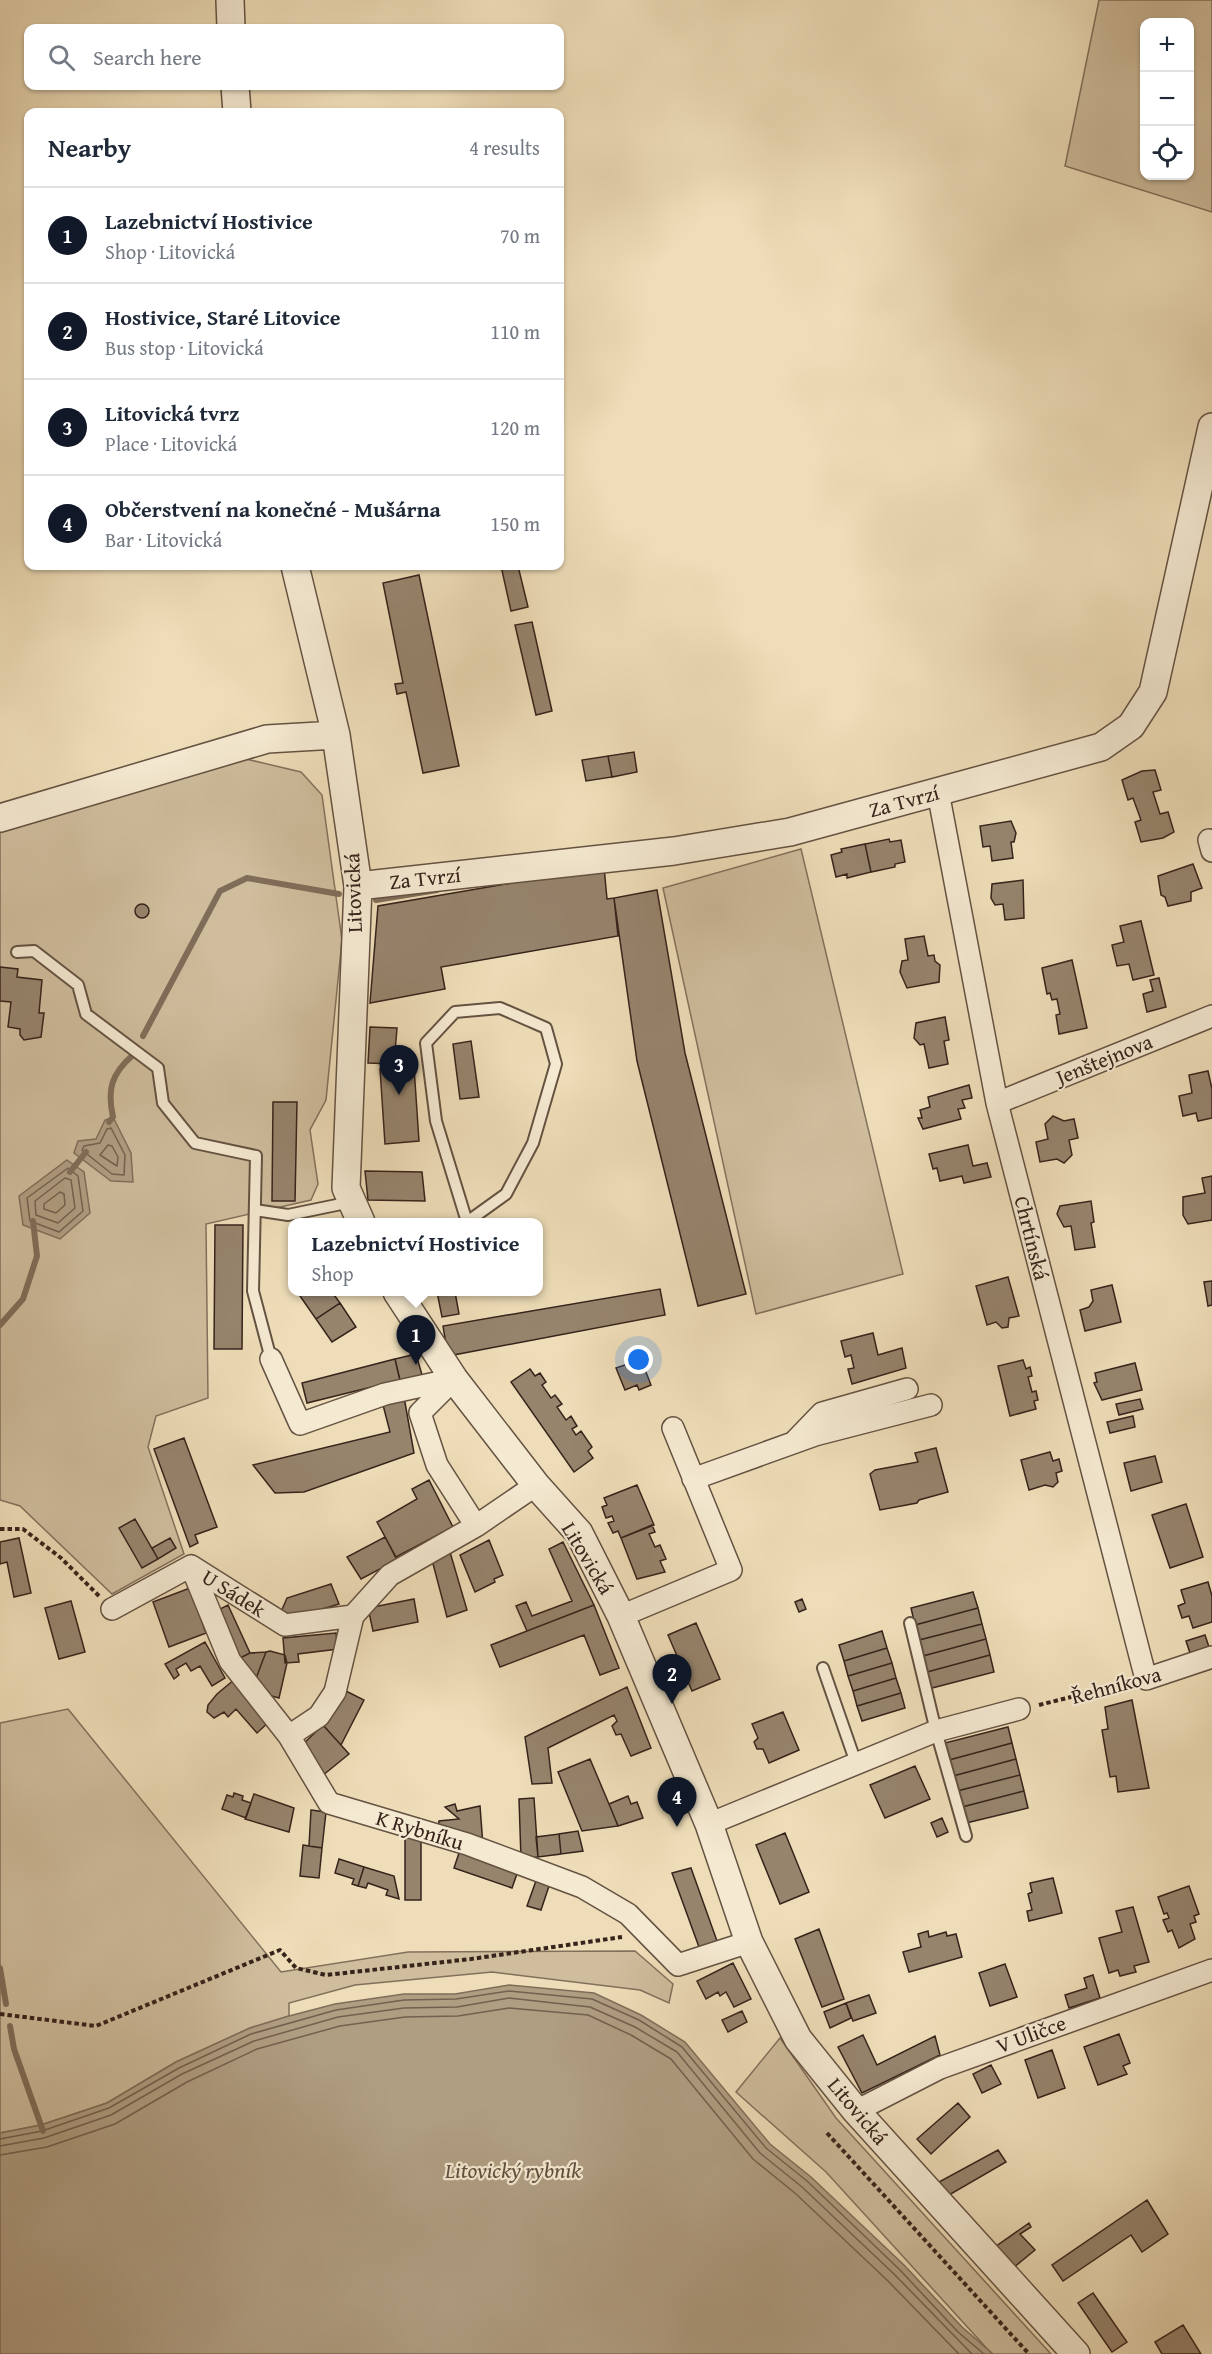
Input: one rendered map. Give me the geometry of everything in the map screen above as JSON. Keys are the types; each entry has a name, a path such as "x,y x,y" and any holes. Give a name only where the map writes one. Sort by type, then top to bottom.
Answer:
{"street":[{"path":"230,0 231,24"},
{"path":"235,90 237,108"},
{"name":"Za Tvrzí","path":"357,886 674,851 779,834 1101,747 1131,726 1153,692 1212,427"},
{"name":"Litovická","path":"296,570 336,735 357,886 346,1188 356,1212"},
{"path":"0,818 267,739 336,735"},
{"name":"Chrtínská","path":"938,792 997,1103 1146,1679"},
{"name":"Jenštejnova","path":"997,1103 1212,1016"},
{"name":"Litovická","path":"400,1296 454,1379 536,1485 579,1533 621,1616 709,1824 749,1942 798,2038 856,2111 1076,2354"},
{"path":"271,1359 300,1424 385,1394 454,1379"},
{"path":"454,1379 420,1413 437,1465 476,1526"},
{"path":"794,1442 822,1413 907,1389"},
{"path":"693,1479 794,1442 931,1405"},
{"path":"621,1616 731,1570 673,1428"},
{"path":"290,1736 319,1716 335,1692 353,1616 390,1575 476,1526 536,1485"},
{"name":"U Sádek","path":"112,1609 191,1566 285,1625 353,1616"},
{"name":"K Rybníku","path":"191,1566 230,1661 290,1736 329,1803 467,1844 582,1887 628,1914 678,1965 749,1942"},
{"name":"Řehníkova","path":"1146,1679 1212,1657"},
{"path":"709,1824 936,1731 1019,1709"},
{"name":"V Uličce","path":"856,2111 940,2068 1212,1970"}],"lane":[{"path":"17,952 34,951 78,985 86,1014 158,1068 163,1103 195,1143 256,1156 253,1291 271,1359"},
{"path":"465,1218 436,1121 426,1043 455,1012 500,1008 546,1028 556,1064 533,1143 506,1194 472,1218"},
{"path":"255,1210 288,1215 356,1212"},
{"path":"910,1623 936,1731 966,1836"},
{"path":"823,1668 856,1763"}],"path":[{"path":"0,1529 23,1529 61,1558 112,1609"},
{"name":"Řehníkova","path":"1019,1709 1146,1679"},
{"path":"0,2014 96,2026 280,1950 296,1968 326,1975 471,1959 646,1934"},
{"path":"827,2133 1029,2354"}],"shaded area":[{"path":"1099,0 1212,0 1212,212 1065,166"},
{"path":"246,759 301,772 322,795 342,940 326,1100 310,1130 318,1184 311,1200 206,1224 208,1398 156,1416 148,1447 184,1554 112,1594 20,1506 0,1500 0,828"},
{"path":"801,849 903,1274 756,1314 663,888"},
{"path":"68,1709 281,1972 408,1952 635,1951 673,1984 669,2003 640,1990 492,1972 355,1985 289,2003 289,2016 250,2028 176,2062 107,2103 41,2125 0,2133 0,1723"},
{"path":"780,2038 836,2118 1051,2354 992,2354 826,2172 736,2092"}],"water":[{"path":"113,1117 131,1153 133,1182 111,1181 74,1153 78,1141 96,1139 105,1120"},
{"path":"67,1160 84,1172 90,1213 60,1239 23,1225 19,1196"},
{"name":"Litovický rybník","path":"509,1985 594,1993 641,2015 685,2042 770,2144 811,2177 904,2265 962,2327 993,2354 0,2354 0,2133 41,2125 107,2103 176,2062 250,2028 289,2016 335,2004 404,1994 455,1994"}],"building":[{"path":"502,570 519,570 528,607 511,611"},
{"path":"419,575 459,766 423,773 406,692 397,694 395,684 403,683 383,583"},
{"path":"532,622 552,711 536,715 515,625"},
{"path":"634,752 637,772 612,777 608,756"},
{"path":"608,756 612,777 586,781 582,760"},
{"path":"1155,770 1161,790 1153,792 1160,814 1168,812 1174,832 1163,838 1141,842 1135,822 1141,820 1133,798 1128,800 1122,780 1142,771"},
{"path":"1011,821 1016,833 1014,842 1011,842 1013,858 992,861 990,846 983,847 980,826"},
{"path":"889,839 890,842 901,840 905,862 895,864 895,867 871,872 865,844"},
{"path":"865,844 871,872 847,878 847,874 836,877 831,855 842,852 841,849"},
{"path":"1193,864 1202,888 1191,892 1191,901 1168,906 1165,897 1161,895 1158,876"},
{"path":"604,867 607,899 614,898 618,936 441,967 445,989 370,1003 378,906"},
{"path":"1023,880 1024,918 1005,920 1003,904 995,905 991,898 992,884"},
{"path":"657,890 685,1053 746,1294 698,1306 637,1061 614,898"},
{"path":"139,904 145,904 149,911 145,918 139,918 135,914 135,908"},
{"path":"1141,921 1154,975 1133,980 1129,964 1117,966 1112,945 1124,942 1120,926"},
{"path":"924,936 928,956 934,955 935,961 940,965 939,982 907,988 900,972 902,961 908,960 905,939"},
{"path":"1072,960 1087,1028 1059,1034 1056,1015 1060,1014 1057,999 1052,1000 1050,993 1047,994 1042,968"},
{"path":"0,967 18,969 17,977 42,980 39,1013 44,1013 41,1037 24,1040 20,1035 20,1029 8,1027 11,1002 0,1001"},
{"path":"1159,978 1166,1007 1147,1012 1143,994 1153,991 1150,980"},
{"path":"945,1017 949,1040 944,1041 948,1064 929,1068 924,1044 920,1045 914,1038 916,1023"},
{"path":"370,1027 397,1028 394,1064 368,1063"},
{"path":"471,1041 479,1097 460,1099 453,1044"},
{"path":"414,1067 419,1141 385,1144 380,1069"},
{"path":"1208,1071 1212,1089 1212,1118 1198,1121 1196,1113 1183,1116 1179,1096 1192,1093 1189,1075"},
{"path":"969,1085 972,1098 962,1100 965,1108 958,1109 961,1119 923,1129 918,1118 922,1118 920,1110 930,1107 928,1097"},
{"path":"273,1102 297,1102 295,1201 272,1201"},
{"path":"1053,1116 1064,1121 1074,1119 1078,1138 1069,1140 1072,1155 1064,1163 1057,1159 1040,1162 1036,1142 1048,1139 1045,1124"},
{"path":"968,1145 973,1166 987,1163 991,1177 964,1183 962,1176 940,1181 937,1168 933,1169 929,1154"},
{"path":"365,1171 422,1172 425,1201 368,1200"},
{"path":"1212,1176 1212,1220 1188,1224 1183,1215 1183,1197 1205,1193 1202,1178"},
{"path":"1091,1201 1094,1222 1091,1223 1095,1247 1075,1250 1071,1226 1064,1227 1057,1214 1060,1206"},
{"path":"215,1225 243,1225 242,1349 214,1349"},
{"path":"1008,1277 1019,1316 1009,1318 1008,1327 1002,1328 996,1322 987,1325 976,1286"},
{"path":"1212,1281 1212,1305 1208,1306 1204,1282"},
{"path":"1112,1285 1121,1322 1085,1331 1080,1310 1089,1307 1093,1301 1091,1290"},
{"path":"660,1289 665,1315 448,1356 443,1326"},
{"path":"300,1296 335,1296 340,1303 316,1319"},
{"path":"438,1296 456,1296 459,1314 442,1317"},
{"path":"340,1303 356,1327 332,1342 316,1319"},
{"path":"873,1333 878,1355 902,1348 906,1368 852,1384 848,1369 854,1368 851,1355 845,1357 841,1341"},
{"path":"416,1354 422,1375 400,1381 395,1359"},
{"path":"639,1354 651,1385 639,1390 637,1385 625,1390 616,1368 628,1364 627,1359"},
{"path":"395,1359 400,1380 307,1403 302,1383"},
{"path":"1023,1360 1026,1369 1030,1367 1032,1376 1028,1377 1032,1392 1036,1391 1038,1400 1034,1401 1036,1409 1010,1416 998,1366"},
{"path":"1135,1363 1142,1390 1102,1400 1094,1383 1097,1382 1095,1373"},
{"path":"530,1369 535,1376 540,1373 546,1382 542,1385 551,1398 555,1395 562,1404 557,1407 566,1420 571,1416 577,1426 572,1429 576,1435 581,1431 592,1447 588,1451 593,1458 574,1472 511,1382"},
{"path":"404,1397 414,1453 304,1492 275,1493 253,1465 390,1432 382,1401"},
{"path":"1140,1399 1143,1409 1119,1415 1116,1404"},
{"path":"1133,1416 1135,1427 1110,1433 1107,1422"},
{"path":"184,1438 217,1527 195,1535 198,1543 190,1547 154,1449"},
{"path":"936,1448 948,1492 919,1500 917,1503 880,1510 870,1474 875,1470 918,1462 915,1453"},
{"path":"1050,1452 1053,1461 1059,1459 1062,1471 1056,1473 1058,1482 1053,1487 1045,1485 1029,1490 1021,1460"},
{"path":"1155,1456 1162,1482 1131,1491 1124,1463"},
{"path":"429,1480 453,1527 396,1557 377,1522 417,1499 412,1489"},
{"path":"637,1485 654,1525 621,1538 618,1531 613,1533 608,1523 614,1521 612,1516 606,1518 602,1507 607,1505 604,1498"},
{"path":"1186,1504 1203,1557 1170,1568 1152,1515"},
{"path":"135,1519 158,1559 142,1568 119,1528"},
{"path":"652,1525 655,1532 649,1534 655,1547 660,1545 666,1559 660,1561 665,1572 637,1579 621,1538"},
{"path":"385,1537 397,1560 361,1579 347,1557"},
{"path":"19,1538 31,1593 14,1597 7,1562 0,1564 0,1542"},
{"path":"170,1538 176,1548 158,1559 152,1548"},
{"path":"489,1540 503,1575 494,1579 495,1582 475,1592 460,1555"},
{"path":"563,1542 594,1605 527,1631 516,1606 526,1602 532,1616 572,1601 549,1549"},
{"path":"450,1552 467,1610 447,1617 432,1560"},
{"path":"1208,1582 1212,1596 1212,1622 1193,1628 1189,1616 1182,1618 1178,1606 1185,1603 1181,1590"},
{"path":"331,1584 339,1604 293,1618 281,1612 287,1598"},
{"path":"190,1588 206,1633 169,1647 153,1602"},
{"path":"973,1592 978,1608 915,1625 911,1608"},
{"path":"414,1599 418,1622 373,1631 368,1608"},
{"path":"802,1599 806,1609 799,1612 795,1602"},
{"path":"71,1601 85,1652 59,1659 45,1608"},
{"path":"228,1605 250,1653 236,1660 214,1612"},
{"path":"594,1605 619,1668 600,1675 584,1635 500,1667 491,1645"},
{"path":"978,1608 982,1624 919,1640 915,1625"},
{"path":"696,1623 720,1679 692,1691 668,1635"},
{"path":"982,1624 986,1639 923,1656 919,1640"},
{"path":"882,1631 887,1648 844,1661 839,1645"},
{"path":"336,1633 338,1649 298,1654 299,1662 285,1663 283,1638"},
{"path":"1205,1635 1209,1647 1190,1653 1186,1641"},
{"path":"986,1639 990,1655 927,1672 923,1656"},
{"path":"205,1642 225,1678 212,1686 200,1666 191,1671 186,1663 176,1669 179,1675 174,1679 165,1664"},
{"path":"887,1648 892,1663 848,1676 844,1661"},
{"path":"266,1652 285,1655 287,1663 279,1698 268,1695 255,1681"},
{"path":"266,1652 255,1681 236,1660 250,1653"},
{"path":"990,1655 994,1672 932,1688 927,1672"},
{"path":"892,1663 896,1678 853,1691 848,1676"},
{"path":"896,1678 901,1693 857,1706 853,1691"},
{"path":"235,1679 271,1720 257,1733 236,1709 228,1717 224,1712 214,1718 207,1712 208,1705 217,1694"},
{"path":"627,1687 651,1748 631,1756 621,1734 616,1735 612,1726 617,1721 614,1715 548,1748 552,1783 532,1784 525,1737"},
{"path":"340,1688 364,1700 341,1745 323,1725"},
{"path":"901,1693 905,1708 862,1721 857,1706"},
{"path":"1132,1700 1149,1788 1118,1792 1116,1776 1110,1777 1102,1730 1108,1729 1105,1707"},
{"path":"783,1712 799,1750 769,1763 763,1749 757,1749 754,1742 758,1738 752,1724"},
{"path":"323,1725 349,1754 322,1776 300,1747"},
{"path":"1008,1727 1012,1743 949,1760 945,1743"},
{"path":"1012,1743 1016,1759 953,1776 949,1760"},
{"path":"590,1759 618,1826 582,1831 558,1772"},
{"path":"1016,1759 1020,1775 957,1791 953,1776"},
{"path":"915,1766 930,1799 885,1818 870,1785"},
{"path":"1020,1775 1024,1791 962,1807 957,1791"},
{"path":"1024,1791 1028,1808 966,1823 962,1807"},
{"path":"234,1793 243,1796 242,1800 251,1803 246,1818 222,1809 227,1795 233,1797"},
{"path":"254,1794 294,1808 289,1832 245,1819"},
{"path":"628,1796 631,1804 637,1802 643,1818 618,1826 609,1804"},
{"path":"534,1798 538,1857 521,1859 519,1799"},
{"path":"455,1804 457,1811 480,1806 483,1846 438,1828 439,1821 459,1819 445,1807"},
{"path":"311,1810 326,1812 322,1848 309,1846"},
{"path":"942,1818 948,1832 937,1837 931,1823"},
{"path":"578,1831 583,1851 561,1854 559,1834"},
{"path":"785,1833 809,1892 780,1904 756,1845"},
{"path":"559,1834 561,1854 538,1857 536,1837"},
{"path":"405,1838 421,1838 421,1900 405,1900"},
{"path":"303,1845 322,1848 319,1878 300,1876"},
{"path":"460,1850 518,1871 512,1888 454,1868"},
{"path":"339,1859 364,1867 358,1886 352,1884 354,1879 335,1873"},
{"path":"364,1867 394,1876 399,1899 386,1895 388,1890 368,1883 366,1888 358,1886"},
{"path":"691,1868 717,1941 699,1947 672,1873"},
{"path":"537,1878 550,1883 541,1910 527,1906"},
{"path":"1053,1878 1062,1913 1029,1921 1027,1911 1032,1910 1028,1894 1032,1892 1030,1883"},
{"path":"1189,1886 1199,1914 1194,1916 1196,1922 1190,1924 1195,1939 1179,1948 1172,1930 1168,1932 1163,1920 1169,1918 1167,1913 1164,1914 1158,1897"},
{"path":"1133,1907 1149,1962 1134,1966 1136,1972 1120,1976 1118,1970 1109,1973 1099,1938 1122,1932 1116,1911"},
{"path":"819,1929 844,1999 822,2007 795,1939"},
{"path":"928,1931 929,1937 946,1932 947,1936 956,1934 962,1957 909,1972 903,1952 921,1947 918,1934"},
{"path":"733,1963 751,1999 734,2007 726,1992 720,1996 718,1992 706,1999 697,1981"},
{"path":"1005,1964 1017,1997 990,2006 979,1973"},
{"path":"1093,1975 1100,1998 1069,2008 1065,1995 1087,1988 1084,1978"},
{"path":"869,1995 876,2013 853,2021 846,2003"},
{"path":"846,2003 851,2018 830,2028 824,2012"},
{"path":"742,2011 747,2022 728,2032 722,2020"},
{"path":"1119,2034 1130,2063 1123,2066 1127,2074 1098,2085 1084,2047"},
{"path":"863,2035 877,2065 935,2036 940,2055 862,2093 838,2047"},
{"path":"1052,2050 1065,2088 1038,2098 1025,2060"},
{"path":"991,2065 1001,2084 982,2093 973,2074"},
{"path":"958,2103 970,2117 931,2154 917,2139"},
{"path":"998,2150 1006,2162 949,2195 939,2182"},
{"path":"1147,2200 1168,2234 1142,2252 1131,2235 1063,2281 1052,2265"},
{"path":"1029,2223 1031,2227 1020,2234 1035,2250 1013,2268 995,2247"},
{"path":"1093,2293 1127,2342 1112,2352 1078,2303"},
{"path":"1183,2325 1201,2354 1162,2354 1155,2342"}],"waterway":[{"path":"143,1036 220,891 247,878 339,894"},
{"path":"376,900 437,890"},
{"path":"109,1122 113,1117 110,1099 112,1083 120,1069 133,1055"},
{"path":"70,1172 86,1152"},
{"path":"0,1325 23,1299 37,1256 33,1221"},
{"path":"0,1968 6,2004"},
{"path":"10,2026 14,2049 43,2131"}],"place":[{"name":"Litovická tvrz","path":"399,1095"},
{"name":"Lazebnictví Hostivice","path":"416,1365"},
{"name":"Hostivice, Staré Litovice","path":"672,1704"},
{"name":"Občerstvení na konečné - Mušárna","path":"677,1827"}]}
